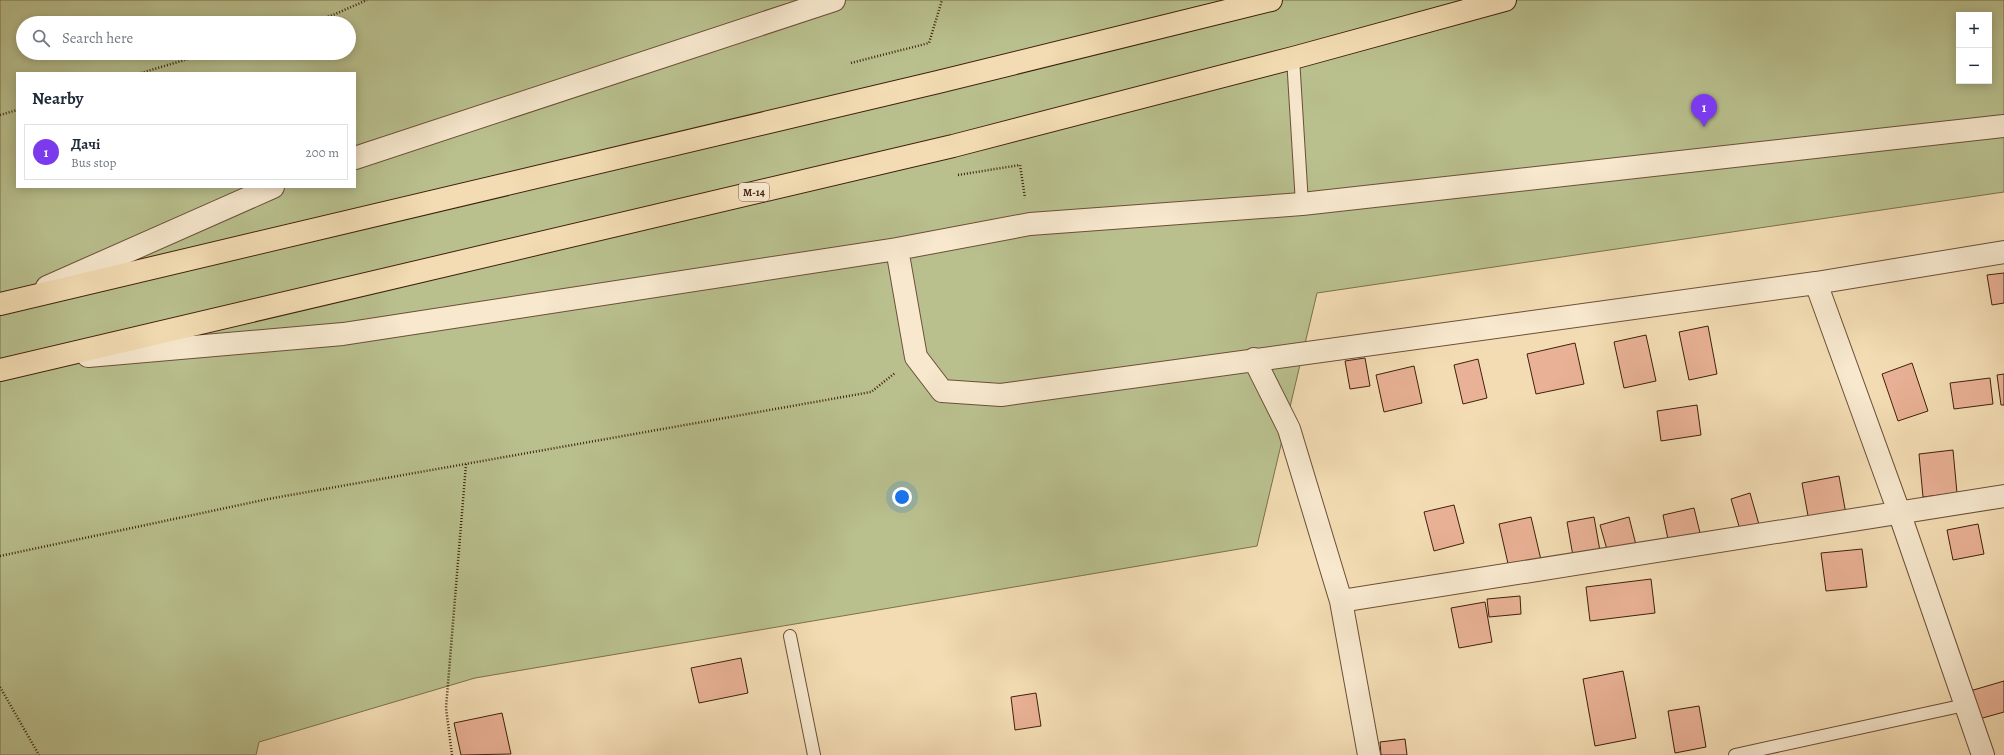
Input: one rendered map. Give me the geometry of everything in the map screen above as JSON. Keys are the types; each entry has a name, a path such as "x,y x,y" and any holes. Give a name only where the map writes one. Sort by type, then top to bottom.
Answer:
{"highway":[{"path":"0,304 938,82 1271,0"},
{"name":"М-14","path":"0,370 953,146 1294,58 1505,0"}],"street":[{"path":"356,158 834,0"},
{"path":"38,361 343,334 897,249 1030,224 1302,204 2004,126"},
{"path":"23,298 271,188"},
{"path":"897,249 916,357 942,391 1001,395 1254,359 1816,283 2004,252"},
{"path":"1816,283 1899,512 1983,755"},
{"path":"1254,359 1289,429 1341,601 1369,755"},
{"path":"1341,601 2004,496"}],"lane":[{"path":"1294,58 1302,204"},
{"path":"790,636 814,755"},
{"path":"1735,755 1965,705"}],"path":[{"path":"334,16 367,0"},
{"path":"851,63 929,43 942,0"},
{"path":"144,72 185,60"},
{"path":"0,115 16,110"},
{"path":"958,175 1020,165 1030,224"},
{"path":"0,556 268,499 871,392 916,357"},
{"path":"452,755 446,708 466,464"},
{"path":"0,687 39,755"}],"green space":[{"path":"0,0 2004,0 2004,192 1317,293 1257,546 475,678 259,742 256,755 0,755"}],"building":[{"path":"2004,273 2004,303 1992,305 1987,275"},
{"path":"1708,326 1717,374 1689,380 1679,332"},
{"path":"1646,335 1656,381 1624,388 1614,342"},
{"path":"1575,343 1584,384 1536,394 1527,354"},
{"path":"1365,358 1370,386 1350,389 1345,361"},
{"path":"1478,359 1487,398 1463,404 1454,365"},
{"path":"1912,363 1928,411 1898,421 1882,374"},
{"path":"1414,366 1422,403 1384,412 1376,375"},
{"path":"2004,374 2004,405 2001,405 1997,375"},
{"path":"1990,378 1993,404 1954,409 1950,383"},
{"path":"1697,405 1701,435 1661,441 1657,411"},
{"path":"1953,450 1957,493 1923,497 1919,454"},
{"path":"1839,476 1846,514 1809,521 1802,483"},
{"path":"1750,493 1760,528 1741,533 1731,499"},
{"path":"1454,505 1464,543 1434,551 1424,512"},
{"path":"1694,508 1701,537 1669,544 1663,515"},
{"path":"1531,517 1541,560 1509,568 1499,524"},
{"path":"1594,517 1600,551 1573,556 1567,522"},
{"path":"1629,517 1636,545 1608,553 1600,525"},
{"path":"1978,524 1984,554 1953,560 1947,530"},
{"path":"1862,549 1867,587 1826,591 1821,553"},
{"path":"1651,579 1655,613 1590,621 1586,587"},
{"path":"1520,596 1521,614 1489,617 1487,599"},
{"path":"1485,602 1492,642 1459,648 1451,608"},
{"path":"741,658 748,693 699,703 691,668"},
{"path":"1623,671 1636,738 1595,746 1583,679"},
{"path":"2004,681 2004,712 1979,719 1970,691"},
{"path":"1036,693 1041,726 1015,730 1011,697"},
{"path":"1699,706 1706,747 1675,753 1668,711"},
{"path":"502,713 511,754 461,755 454,723"},
{"path":"1405,739 1407,755 1381,755 1380,742"}],"place":[{"name":"Дачі","path":"1704,127"}]}
